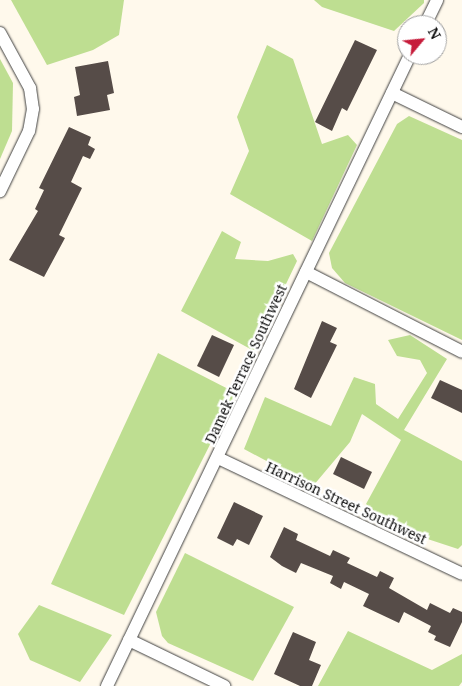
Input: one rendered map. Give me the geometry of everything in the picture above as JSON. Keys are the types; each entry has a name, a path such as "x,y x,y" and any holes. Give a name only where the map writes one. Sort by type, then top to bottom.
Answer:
{"street":[{"path":"430,15 437,0"},
{"path":"0,33 30,88 34,109 29,131 0,192"},
{"name":"Damek Terrace Southwest","path":"107,686 405,65"},
{"path":"392,93 462,126"},
{"path":"306,272 462,352"},
{"name":"Harrison Street Southwest","path":"218,458 462,574"},
{"path":"129,640 224,686"}],"green space":[{"path":"11,0 124,0 119,35 93,50 47,65"},
{"path":"314,0 424,0 424,3 411,15 397,15 397,28 394,31 322,7"},
{"path":"267,45 293,59 322,144 348,135 357,145 312,241 230,194 249,151 237,117"},
{"path":"0,59 13,83 12,131 0,159"},
{"path":"409,116 462,140 462,340 345,283 332,268 329,253 397,124"},
{"path":"222,231 241,242 235,259 268,261 293,254 297,261 254,351 181,311"},
{"path":"410,335 447,359 404,430 462,461 462,545 458,549 391,527 366,504 401,440 362,414 350,442 313,486 244,449 265,397 331,426 354,377 375,384 376,404 398,419 427,373 420,360 397,356 388,340"},
{"path":"158,353 236,393 124,615 51,584"},
{"path":"185,553 294,607 253,681 168,643 162,636 156,612"},
{"path":"39,605 112,635 80,682 30,660 18,634"},
{"path":"348,631 432,670 462,654 462,682 459,686 318,686"}],"building":[{"path":"355,40 377,50 347,111 342,108 332,131 315,122"},
{"path":"108,61 114,93 107,95 110,110 77,116 74,97 80,95 75,67"},
{"path":"69,127 91,137 88,145 95,149 90,159 83,156 71,182 82,188 59,235 65,238 44,277 9,260 38,211 35,209 44,190 39,188"},
{"path":"322,321 337,328 330,342 337,345 311,398 294,389"},
{"path":"212,335 234,345 219,377 197,366"},
{"path":"440,380 462,390 462,413 431,398"},
{"path":"341,457 372,472 364,489 333,474"},
{"path":"234,502 263,516 249,545 237,539 233,546 217,538"},
{"path":"284,527 298,534 296,540 330,556 333,550 350,558 347,563 377,577 380,571 394,578 389,588 427,610 430,603 450,613 453,608 462,612 462,622 450,647 434,640 436,636 428,632 431,626 404,612 399,623 363,606 369,594 344,582 341,589 330,583 333,576 301,563 296,573 282,566 270,557"},
{"path":"293,632 316,642 309,660 321,665 312,686 300,686 274,674"}]}
